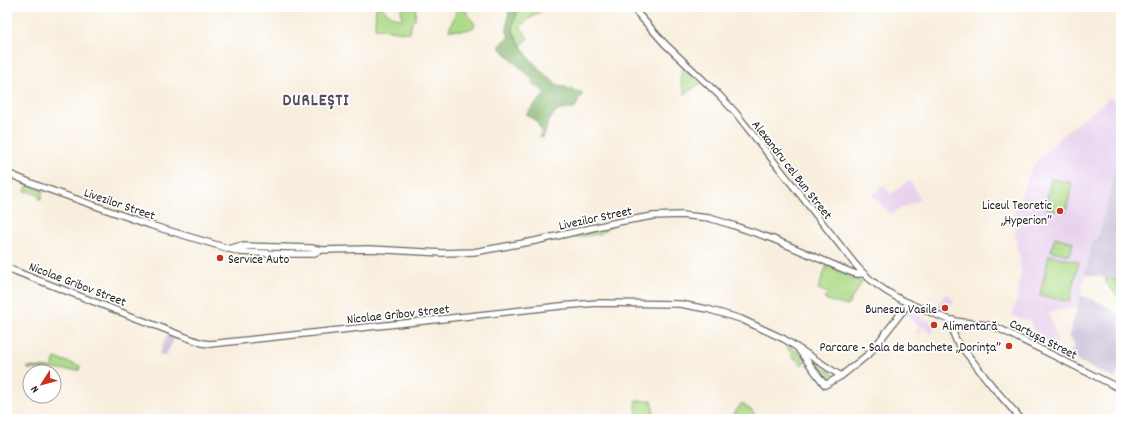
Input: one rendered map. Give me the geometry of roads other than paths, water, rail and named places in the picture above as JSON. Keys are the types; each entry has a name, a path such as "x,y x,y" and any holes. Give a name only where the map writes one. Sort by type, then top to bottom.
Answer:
{"street":[{"name":"Alexandru cel Bun Street","path":"632,7 665,44 735,112 863,274 877,285 909,304 953,320"},
{"name":"Livezilor Street","path":"7,173 36,185 150,225 228,249 238,246 311,248 322,250 369,249 443,253 474,252 535,241 618,222 653,216 681,215 709,218 729,224 773,239 848,271 863,274"},
{"name":"Nicolae Gribov Street","path":"7,268 206,344 387,326 561,306 597,304 663,304 693,306 741,319 784,339 797,347 841,376 825,385 797,347"},
{"path":"841,376 870,353 909,304"},
{"path":"953,320 954,335 956,340 992,386 1021,419"},
{"name":"Cartușa Street","path":"953,320 996,326 1121,389"}],"place":[{"name":"Liceul Teoretic „Hyperion”","path":"1060,211"},
{"name":"Service Auto","path":"220,258"},
{"name":"Bunescu Vasile","path":"945,308"},
{"name":"Alimentară","path":"934,325"},
{"name":"Parcare - Sala de banchete „Dorința”","path":"1009,346"}],"district":[{"name":"DURLEȘTI","path":"316,99"}]}
